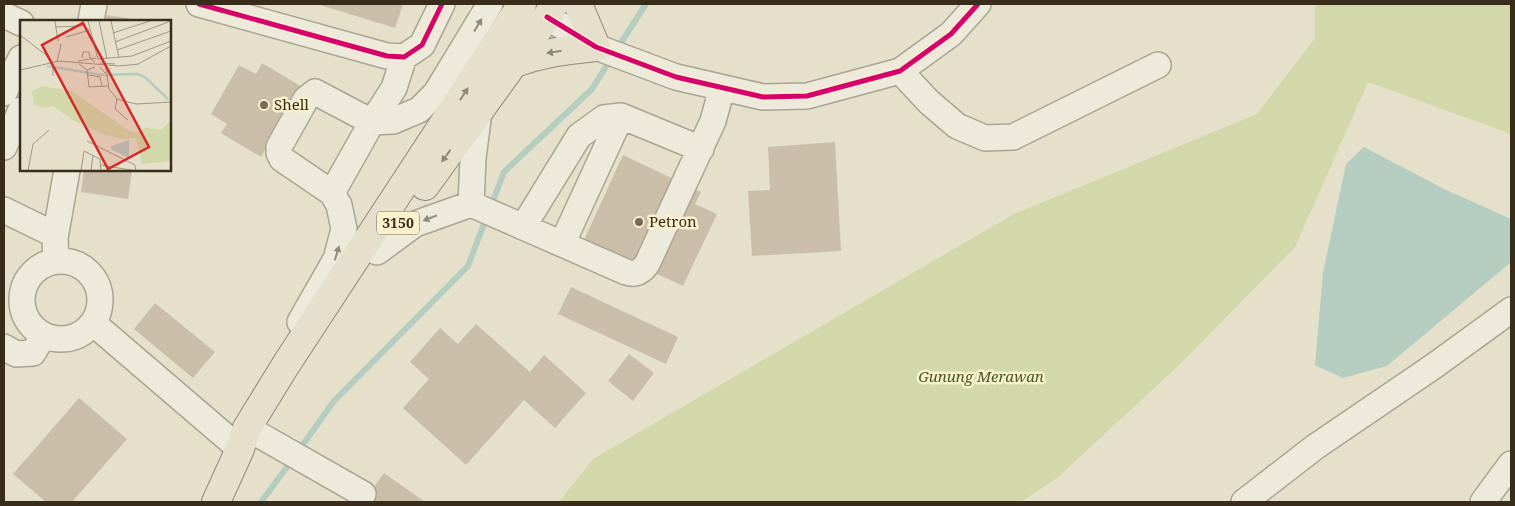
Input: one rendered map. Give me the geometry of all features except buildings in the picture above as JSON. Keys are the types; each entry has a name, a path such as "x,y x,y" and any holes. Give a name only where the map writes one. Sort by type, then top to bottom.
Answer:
{"main road":[{"name":"3150","path":"216,502 289,360 522,4"},
{"path":"513,64 530,57 553,52 600,49 578,4"},
{"name":"3150","path":"248,437 296,372 377,252 513,64 547,8"},
{"path":"483,65 511,34 547,8"}],"street":[{"path":"92,20 94,4"},
{"path":"199,4 387,56 413,51"},
{"path":"332,193 442,4"},
{"path":"289,360 291,337 336,259 344,229 339,205 332,193 282,159 279,147 306,99 315,92 372,122 393,121 419,110 436,93 490,4"},
{"path":"547,8 600,49 676,77 763,97 807,96 900,71 951,34 978,4"},
{"path":"4,15 20,23"},
{"path":"4,93 20,60"},
{"path":"900,71 929,102 957,126 985,138 1013,137 1158,65"},
{"path":"377,252 415,224 476,206 626,272 632,274 638,272 647,264 713,122 722,88"},
{"path":"4,147 20,112"},
{"path":"476,206 473,158 478,112"},
{"path":"518,225 579,136 604,118 621,116 701,148"},
{"path":"562,244 621,116"},
{"path":"7,219 49,232 56,250 68,261 88,271 95,280 99,290 100,302 98,313 86,331 76,337 54,340 34,330 22,310 22,294 28,278 45,264 56,250 67,171"},
{"path":"1244,502 1315,447 1434,366 1511,310"},
{"path":"93,323 248,437 285,448 363,494"},
{"path":"4,347 16,354 33,353 43,336"},
{"path":"1483,502 1511,464"}],"green space":[{"name":"Gunung Merawan","path":"1315,4 1511,4 1511,134 1368,82 1295,247 1177,367 1057,478 1021,502 559,502 593,459 1014,214 1257,114 1315,38"}],"shaded area":[{"path":"1364,147 1444,189 1511,219 1511,262 1387,366 1343,378 1315,365 1323,273 1346,164"}],"waterway":[{"path":"617,49 646,4"},
{"path":"491,206 504,172 592,89 612,57"},
{"path":"299,450 334,401 468,266 487,216"},
{"path":"261,502 293,459"}],"cycle path":[{"path":"199,4 387,56 404,57 422,45 442,4"},
{"path":"547,17 596,47 676,77 763,97 807,96 900,71 951,34 978,4"}],"place":[{"name":"Shell","path":"264,105"},
{"name":"Petron","path":"639,222"}]}
